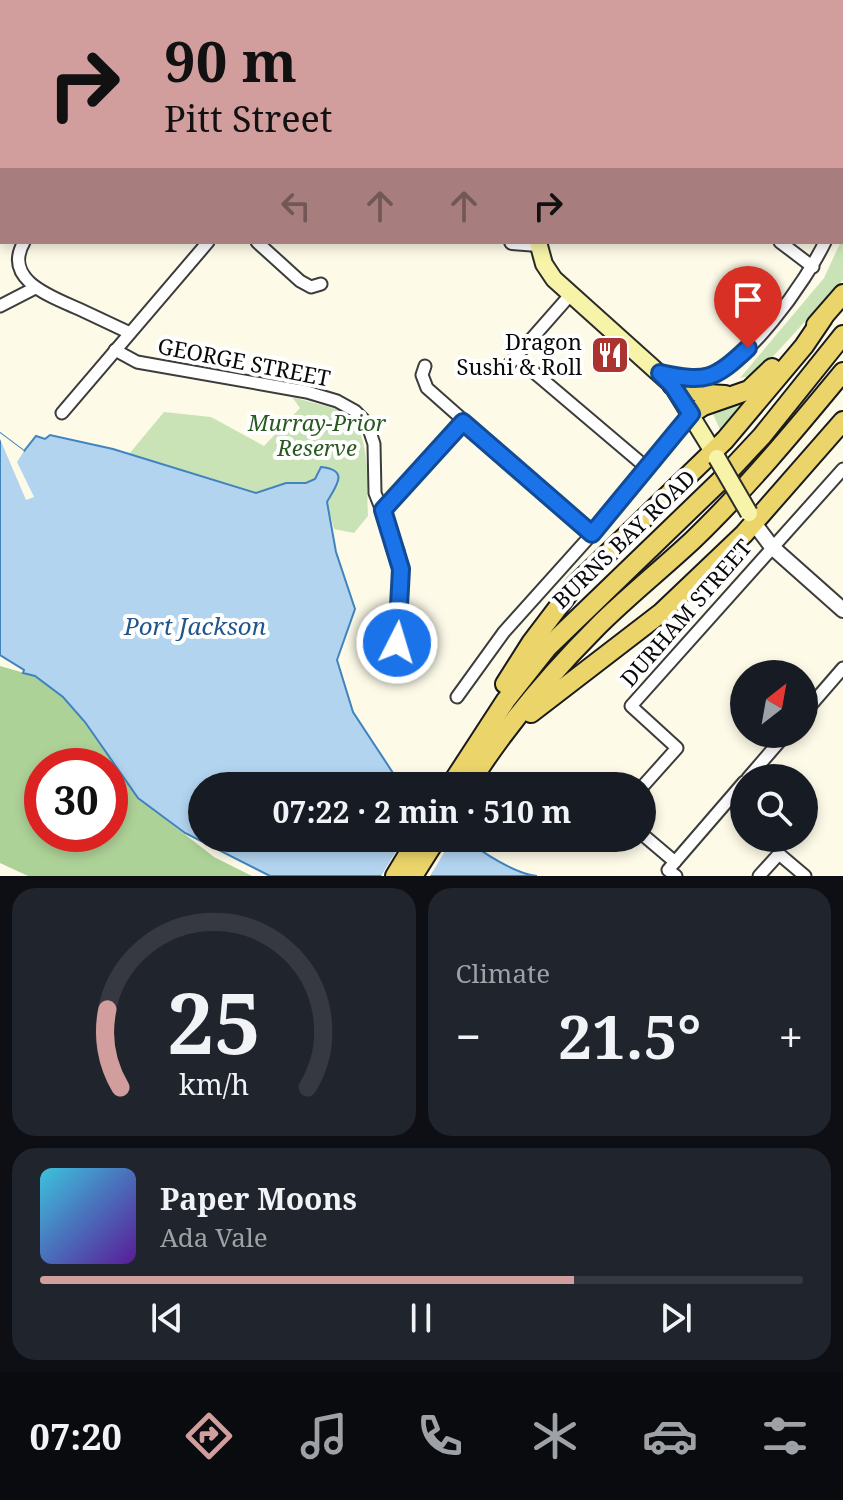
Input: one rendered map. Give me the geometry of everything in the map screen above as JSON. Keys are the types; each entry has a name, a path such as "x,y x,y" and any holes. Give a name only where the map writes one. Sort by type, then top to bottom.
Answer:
{"main road":[{"path":"538,244 547,270 661,374 691,414 751,518"},
{"path":"691,414 703,406 739,395 758,383 843,294"},
{"path":"472,765 483,720 531,643 563,599 715,455 804,346 823,318"},
{"name":"BURNS BAY ROAD","path":"471,772 506,700 548,647 720,481 762,436 843,335"},
{"name":"BURNS BAY ROAD","path":"465,772 599,625 748,485 843,372"},
{"path":"661,374 707,394 739,395"},
{"path":"472,765 529,714 661,613 843,421"},
{"path":"395,876 410,852"},
{"path":"416,872 428,852"}],"street":[{"path":"23,244 18,254 20,268 34,289 130,333"},
{"path":"62,413 206,244"},
{"path":"259,244 300,281 311,287 321,284"},
{"path":"783,244 813,267"},
{"path":"661,374 697,380 718,373 729,365 766,329 813,267 824,244"},
{"path":"0,306 34,289"},
{"path":"505,369 571,294"},
{"name":"GEORGE STREET","path":"115,350 137,362 307,392 337,401 355,411 367,423 374,444 375,493 401,569 397,643"},
{"path":"516,357 647,468"},
{"path":"425,366 422,375 427,388 592,534"},
{"path":"457,697 504,632 592,534 691,414"},
{"path":"383,510 463,422"},
{"name":"DURHAM STREET","path":"656,772 677,748 631,706 843,469"},
{"path":"751,518 772,547 843,610"},
{"path":"818,697 843,668"},
{"path":"760,764 774,748"},
{"path":"656,850 673,869 730,800"},
{"path":"759,876 779,854 805,876"}],"green space":[{"path":"840,244 843,244 843,280 756,375 740,378 824,278"},
{"name":"Murray-Prior Reserve","path":"292,397 344,411 360,432 366,459 368,516 354,533 334,529 327,502 339,482 315,479 306,483 286,483 256,493 129,454 164,412 211,417 264,446 300,408"},
{"path":"747,399 752,403 722,434 712,412"},
{"path":"0,666 35,676 63,696 103,748 24,748 24,852 128,852 128,784 138,798 188,837 188,852 208,852 252,876 28,876 0,863"}],"water":[{"name":"Port Jackson","path":"0,433 24,451 36,436 45,439 50,435 113,449 256,493 286,483 306,483 315,479 321,467 330,469 336,472 338,480 327,502 336,552 355,609 337,660 353,712 392,772 188,772 188,835 138,798 128,784 128,748 103,748 63,697 0,655"},
{"name":"Port Jackson","path":"223,852 484,852 500,862 537,876 270,876"}],"pier":[{"path":"0,433 24,451 17,462 34,497 26,500"},
{"path":"396,852 445,852 430,876 381,876"}],"place":[{"name":"Dragon Sushi & Roll","path":"610,355"}],"route":[{"path":"397,643 401,569 383,510 463,422 592,534 691,414 660,373 697,380 705,378 718,373 748,348"}]}
